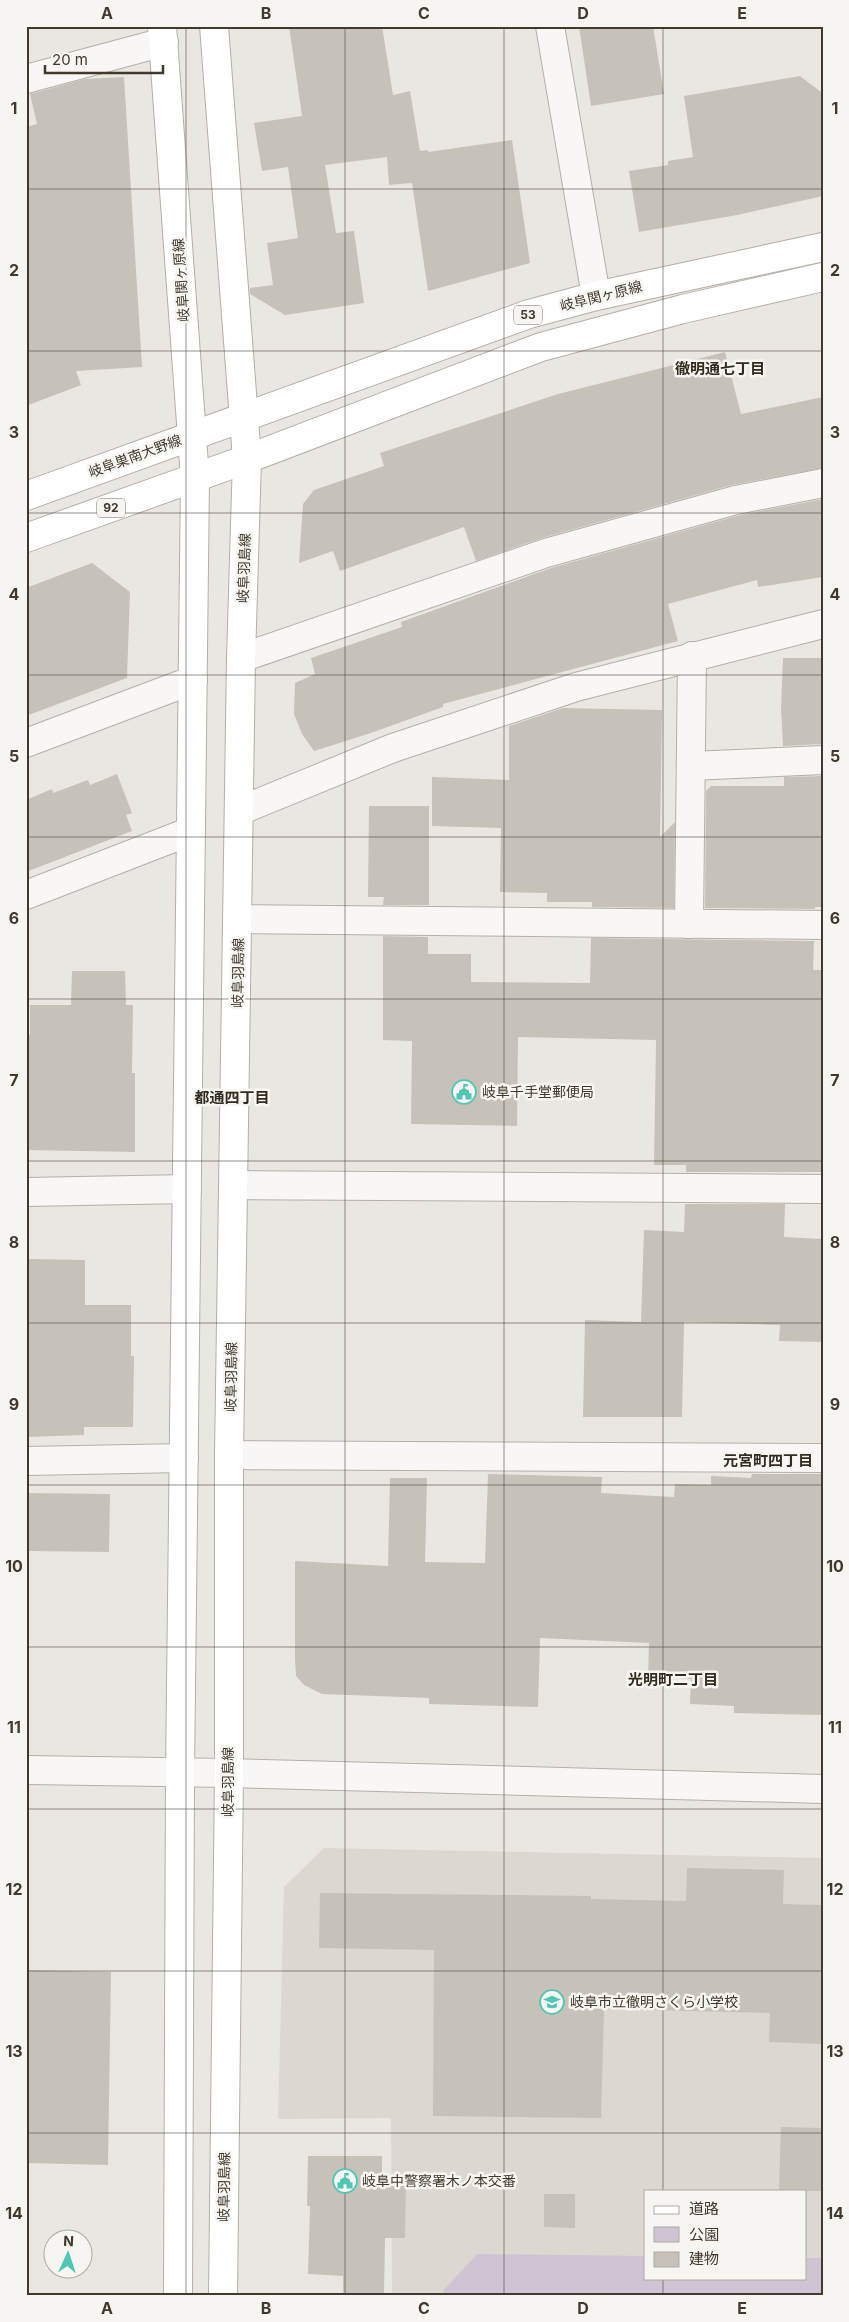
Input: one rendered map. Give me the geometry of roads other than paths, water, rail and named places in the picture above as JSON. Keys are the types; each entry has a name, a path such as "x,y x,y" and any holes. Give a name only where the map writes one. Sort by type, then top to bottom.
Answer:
{"main road":[{"path":"214,26 247,459"},
{"name":"岐阜関ヶ原線","path":"163,34 195,478"},
{"name":"岐阜関ヶ原線","path":"243,416 529,314 596,296 823,246"},
{"path":"178,2296 180,1774 195,478 541,347 683,308 823,277"},
{"name":"岐阜巣南大野線","path":"26,496 243,416"},
{"name":"岐阜羽島線","path":"223,2296 229,1773 229,1455 239,919 238,811 247,459"},
{"name":"92","path":"26,538 195,478"}],"street":[{"path":"550,26 596,296"},
{"path":"26,79 163,34"},
{"path":"241,658 546,553 736,500 823,483"},
{"path":"238,811 392,748 576,687 823,624"},
{"path":"689,924 692,656"},
{"path":"26,743 193,680"},
{"path":"691,766 823,760"},
{"path":"26,895 191,830"},
{"path":"239,919 823,925"},
{"path":"234,1185 823,1189"},
{"path":"26,1192 187,1189"},
{"path":"229,1455 823,1458"},
{"path":"26,1461 184,1458"},
{"path":"26,1770 180,1774 229,1773 823,1789"}],"place":[{"name":"岐阜千手堂郵便局","path":"464,1092"},
{"name":"岐阜市立徹明さくら小学校","path":"552,2002"},
{"name":"岐阜中警察署木ノ本交番","path":"345,2181"}],"district":[{"name":"徹明通七丁目","path":"720,369"},
{"name":"都通四丁目","path":"232,1098"},
{"name":"元宮町四丁目","path":"768,1461"},
{"name":"光明町二丁目","path":"673,1680"}]}
